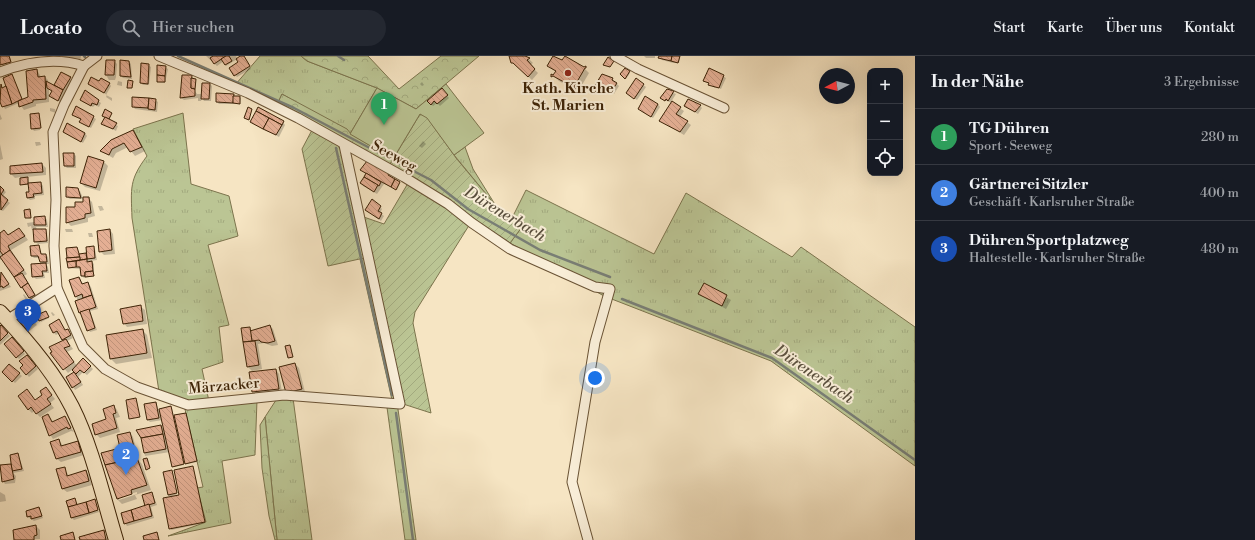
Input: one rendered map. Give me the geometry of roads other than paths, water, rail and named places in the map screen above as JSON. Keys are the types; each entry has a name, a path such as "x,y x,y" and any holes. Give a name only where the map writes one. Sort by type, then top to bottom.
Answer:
{"main road":[{"path":"4,316 43,362 72,407 85,438 116,540"}],"street":[{"path":"0,72 36,62 74,63 84,66 97,56"},
{"name":"Seeweg","path":"159,56 248,93 298,118 344,145 404,177 448,204 472,223 510,249 595,287 610,288 595,342 572,482 588,540"},
{"path":"615,56 638,69 724,108"},
{"name":"Märzacker","path":"84,66 64,105 53,132 56,200 54,246 57,288 83,347 105,369 137,388 158,396 188,405 284,395 400,404 344,145"},
{"path":"4,316 57,288"}],"waterway":[{"name":"Dürenerbach","path":"178,56 294,108 385,156"},
{"name":"Dürenerbach","path":"338,56 344,60"},
{"path":"336,148 392,395"},
{"name":"Dürenerbach","path":"394,161 431,180 468,209 540,250 610,277"},
{"name":"Dürenerbach","path":"622,299 772,358 915,460"},
{"path":"396,413 413,540"}],"place":[{"name":"Kath. Kirche St. Marien","path":"568,73"},
{"name":"TG Dühren","path":"384,125"},
{"name":"Dühren Sportplatzweg","path":"28,332"},
{"name":"Gärtnerei Sitzler","path":"126,475"}]}
